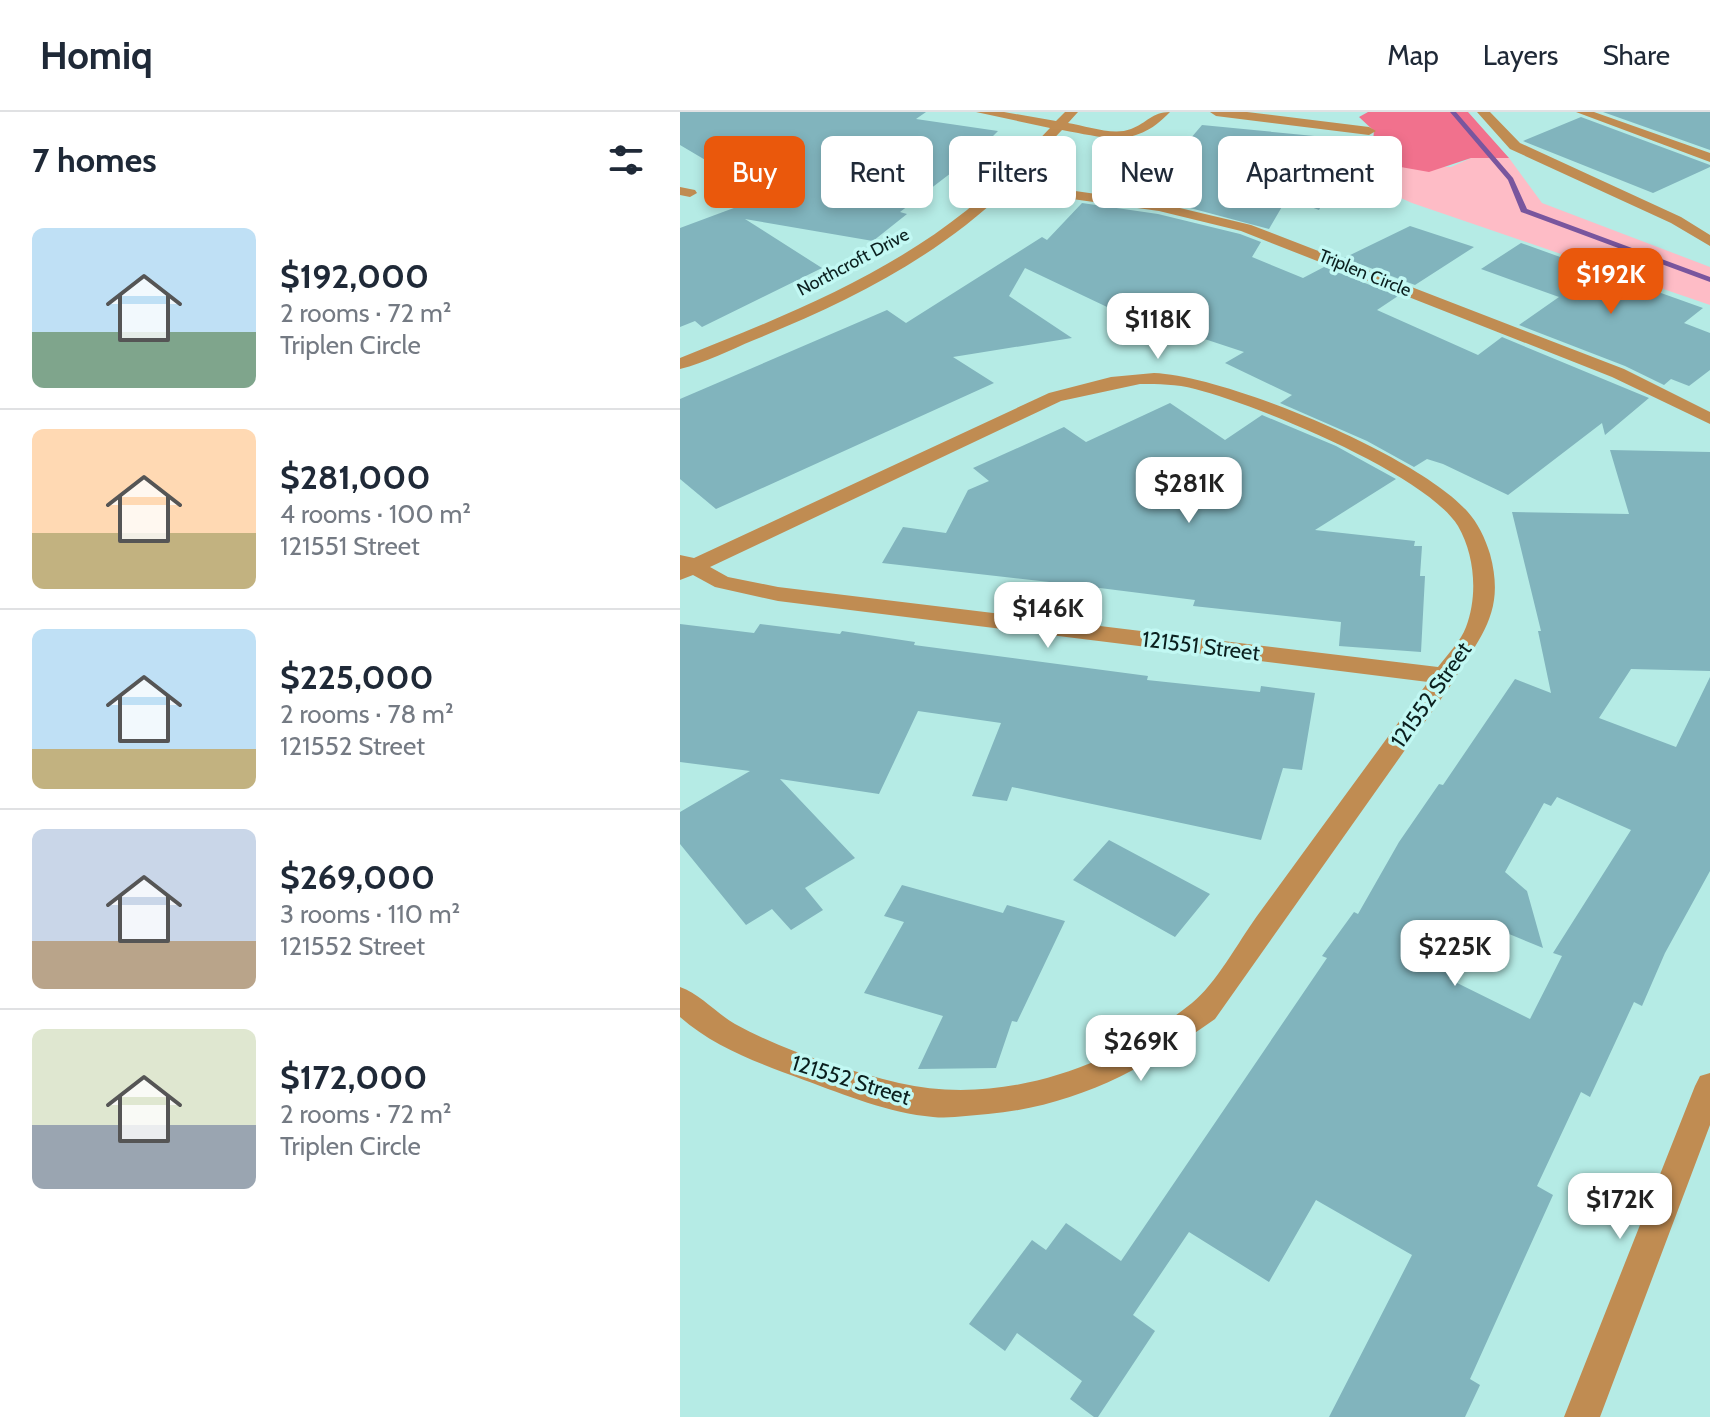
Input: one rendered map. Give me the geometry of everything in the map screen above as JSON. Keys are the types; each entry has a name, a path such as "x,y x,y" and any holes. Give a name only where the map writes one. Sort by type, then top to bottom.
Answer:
{"street":[{"path":"982,112 1120,136 1139,131 1164,112"},
{"name":"Northcroft Drive","path":"1049,136 1072,112"},
{"path":"1216,112 1369,131"},
{"path":"1483,112 1515,146 1676,220 1710,241"},
{"path":"1582,112 1710,158"},
{"name":"Triplen Circle","path":"1076,195 1159,207 1246,228 1618,373 1710,419"},
{"name":"Northcroft Drive","path":"680,364 811,308 883,272 934,241 975,208"},
{"name":"121552 Street","path":"680,999 729,1035 786,1060 869,1090 933,1104 1018,1099 1092,1080 1153,1047 1205,1010 1476,631 1485,599 1483,568 1472,535 1461,517 1442,499 1400,472 1280,414 1212,386 1169,379 1130,379 1089,386 1055,397 683,566"},
{"name":"121551 Street","path":"683,566 722,582 778,594 1445,676"},
{"path":"1582,1417 1710,1086"}],"shaded area":[{"path":"1368,112 1468,112 1509,158 1471,158 1429,172 1402,167 1402,136 1373,136 1374,131 1359,117"},
{"path":"1471,158 1509,158 1542,203 1710,267 1710,305 1402,199 1402,164 1451,167"}],"building":[{"path":"680,112 926,112 916,119 998,131 993,136 949,136 949,174 933,187 933,136 821,136 821,208 905,208 900,212 907,214 873,241 745,219 822,268 702,327 695,321 680,327 680,228 734,208 805,208 805,136 704,136 704,159 680,145"},
{"path":"1603,112 1710,112 1710,150"},
{"path":"1581,117 1710,167 1653,193 1523,141"},
{"path":"1202,125 1315,136 1218,136 1218,208 1281,208 1269,229 1190,208 1202,208 1202,136 1193,136"},
{"path":"1082,203 1092,204 1092,208 1158,214 1240,234 1261,242 1252,257 1303,278 1324,267 1398,296 1377,310 1478,355 1502,337 1649,398 1605,435 1602,423 1508,495 1427,459 1414,467 1367,441 1280,403 1292,395 1225,363 1244,352 1156,323 1145,325 1025,268 1009,296 1072,338 953,357 994,383 716,509 680,479 680,399 887,310 906,323 1042,237 1047,240"},
{"path":"1410,226 1474,247 1415,285 1344,258"},
{"path":"1521,243 1703,308 1684,323 1710,333 1710,370 1689,386 1671,379 1664,385 1625,366 1519,325 1559,297 1481,269"},
{"path":"1170,403 1225,440 1262,415 1336,446 1396,479 1315,530 1415,541 1414,546 1422,546 1420,576 1425,576 1421,652 1339,646 1341,622 1193,606 1195,600 882,563 903,527 946,533 968,490 989,481 973,468 1064,427 1086,442"},
{"path":"1610,450 1710,452 1710,671 1631,669 1599,718 1676,747 1710,677 1710,871 1665,953 1642,1006 1634,1002 1590,1097 1581,1092 1537,1186 1553,1195 1470,1379 1480,1385 1465,1417 1329,1417 1412,1255 1316,1200 1269,1282 1189,1232 1133,1315 1155,1331 1098,1417 1094,1417 1070,1399 1082,1381 1017,1333 1005,1351 969,1324 1032,1240 1046,1250 1066,1223 1121,1261 1327,958 1322,956 1354,912 1358,914 1399,842 1439,784 1443,785 1515,679 1551,693 1538,631 1541,631 1512,512 1629,514","holes":["1557,797 1631,830 1553,953 1562,956 1530,1019 1449,979 1485,924 1543,948 1527,891 1505,872 1544,803 1551,806"]},
{"path":"680,624 754,633 760,624 840,634 842,631 915,642 914,645 1148,676 1147,680 1260,692 1261,686 1315,693 1302,770 1283,768 1261,840 1012,787 1007,801 972,796 1001,723 918,711 879,794 780,779 855,858 805,888 823,910 791,930 772,909 746,925 680,844 680,812 750,771 680,762"},
{"path":"1109,840 1210,894 1175,937 1073,880"},
{"path":"902,885 1003,913 1007,905 1065,921 1017,1022 1012,1021 996,1068 918,1069 943,1016 864,993 904,922 884,916"}],"waterway":[{"path":"1453,112 1511,179 1524,210 1710,280"}]}
